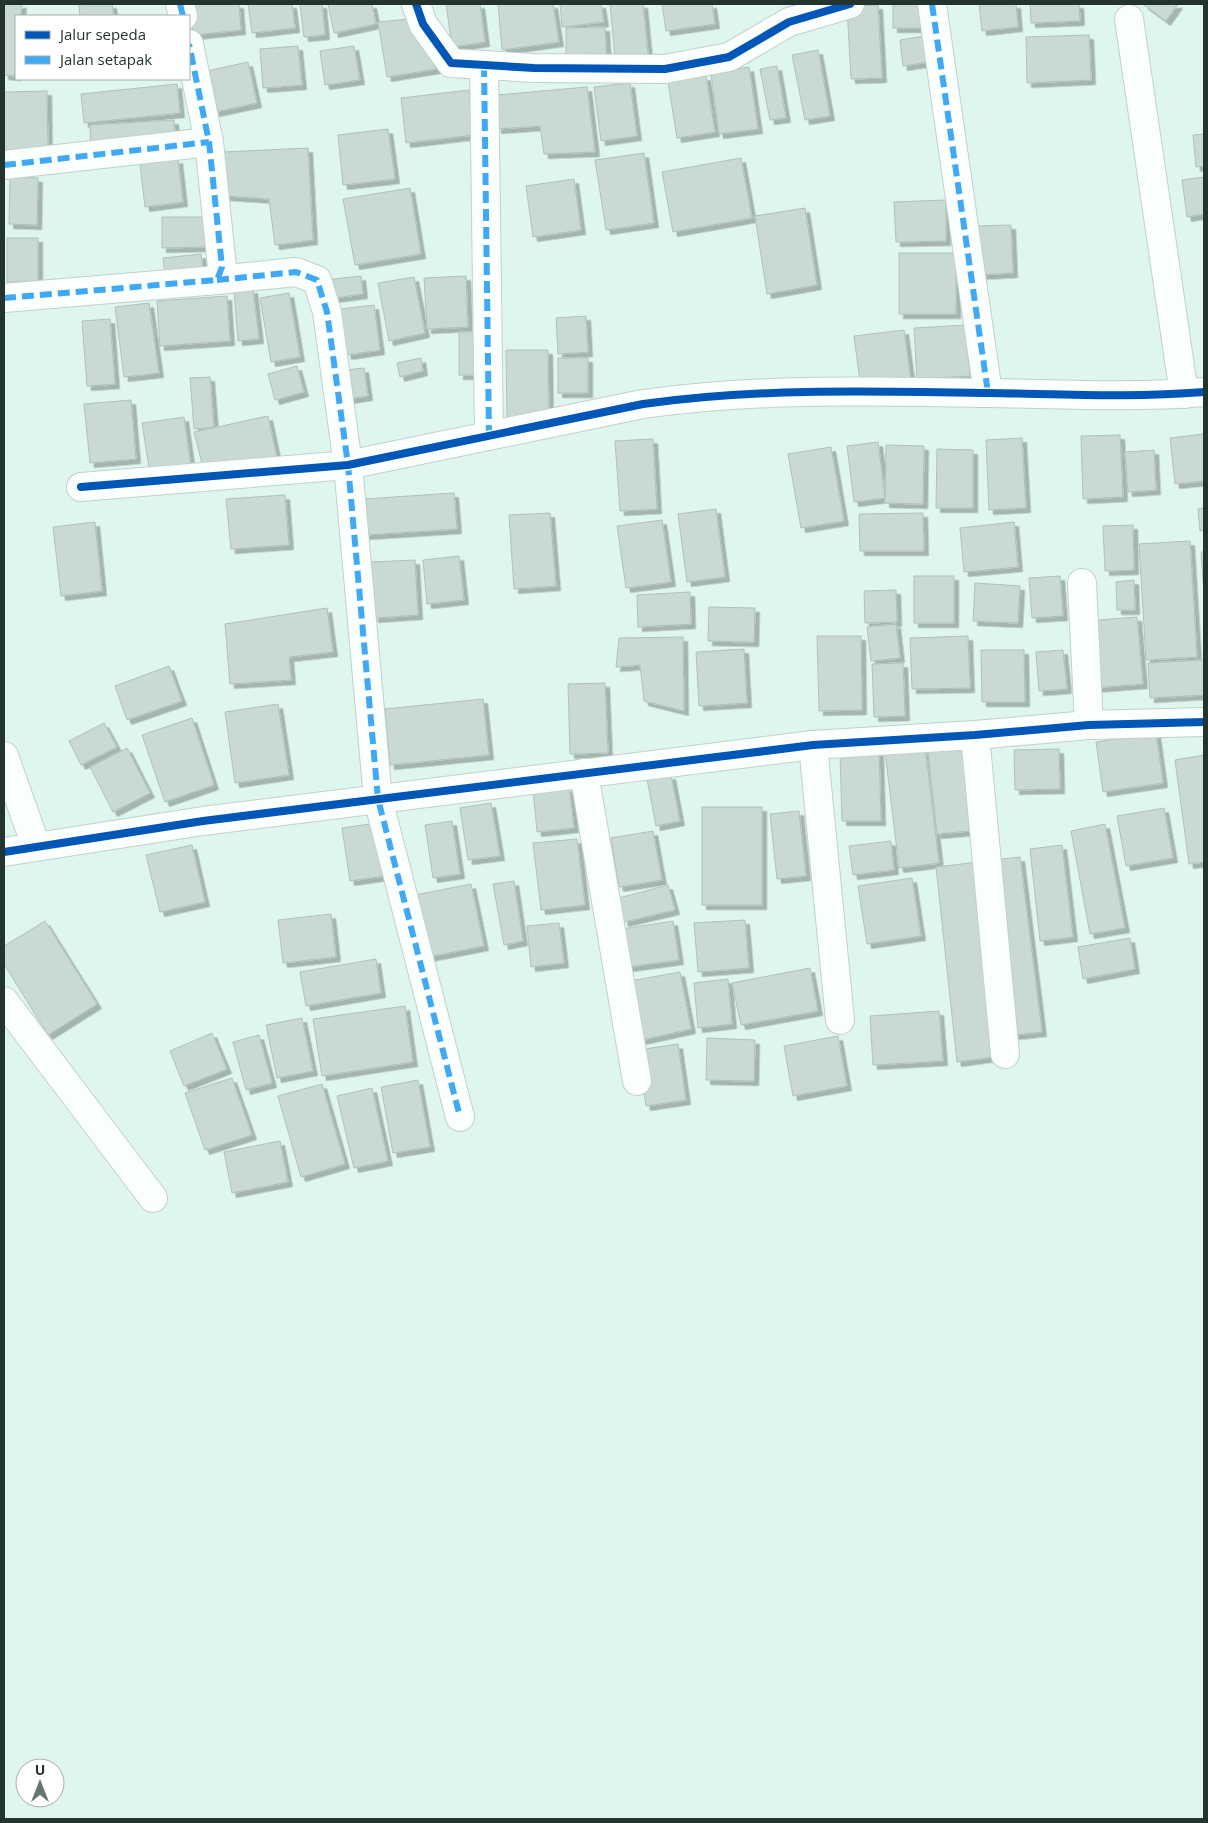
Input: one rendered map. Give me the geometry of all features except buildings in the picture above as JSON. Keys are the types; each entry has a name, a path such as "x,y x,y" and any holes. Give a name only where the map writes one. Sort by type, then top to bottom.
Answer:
{"street":[{"path":"416,4 423,24 451,63 534,68 665,69 728,56 789,22 850,4"},
{"path":"932,4 988,393"},
{"path":"80,487 348,465 643,404 686,398 782,393 988,393 1134,396 1194,393 1129,19"},
{"path":"190,49 209,142 222,267 217,280"},
{"path":"484,65 489,436"},
{"path":"4,164 209,142"},
{"path":"4,298 296,272 317,280 327,312 348,465 378,799 460,1118"},
{"path":"1082,584 1089,725"},
{"path":"4,852 203,821 813,745 975,735 1089,725 1204,722"},
{"path":"975,735 1005,1054"},
{"path":"813,745 840,1020"},
{"path":"4,756 36,846"},
{"path":"584,773 637,1082"},
{"path":"4,1001 152,1198"}],"marked path":[{"path":"180,4 183,15"},
{"path":"932,4 988,393"},
{"path":"4,298 217,280 222,267 209,142 190,49"},
{"path":"484,65 489,436"},
{"path":"4,165 209,142"},
{"path":"217,280 296,272 317,280 327,312 348,465 378,799 460,1117"}],"cycle path":[{"path":"416,4 423,24 451,63 534,68 665,69 729,57 789,22 850,4"},
{"path":"81,487 348,465 643,404 729,395 815,392 1123,395 1204,392"},
{"path":"4,852 203,821 813,745 975,735 1089,725 1204,722"}]}
